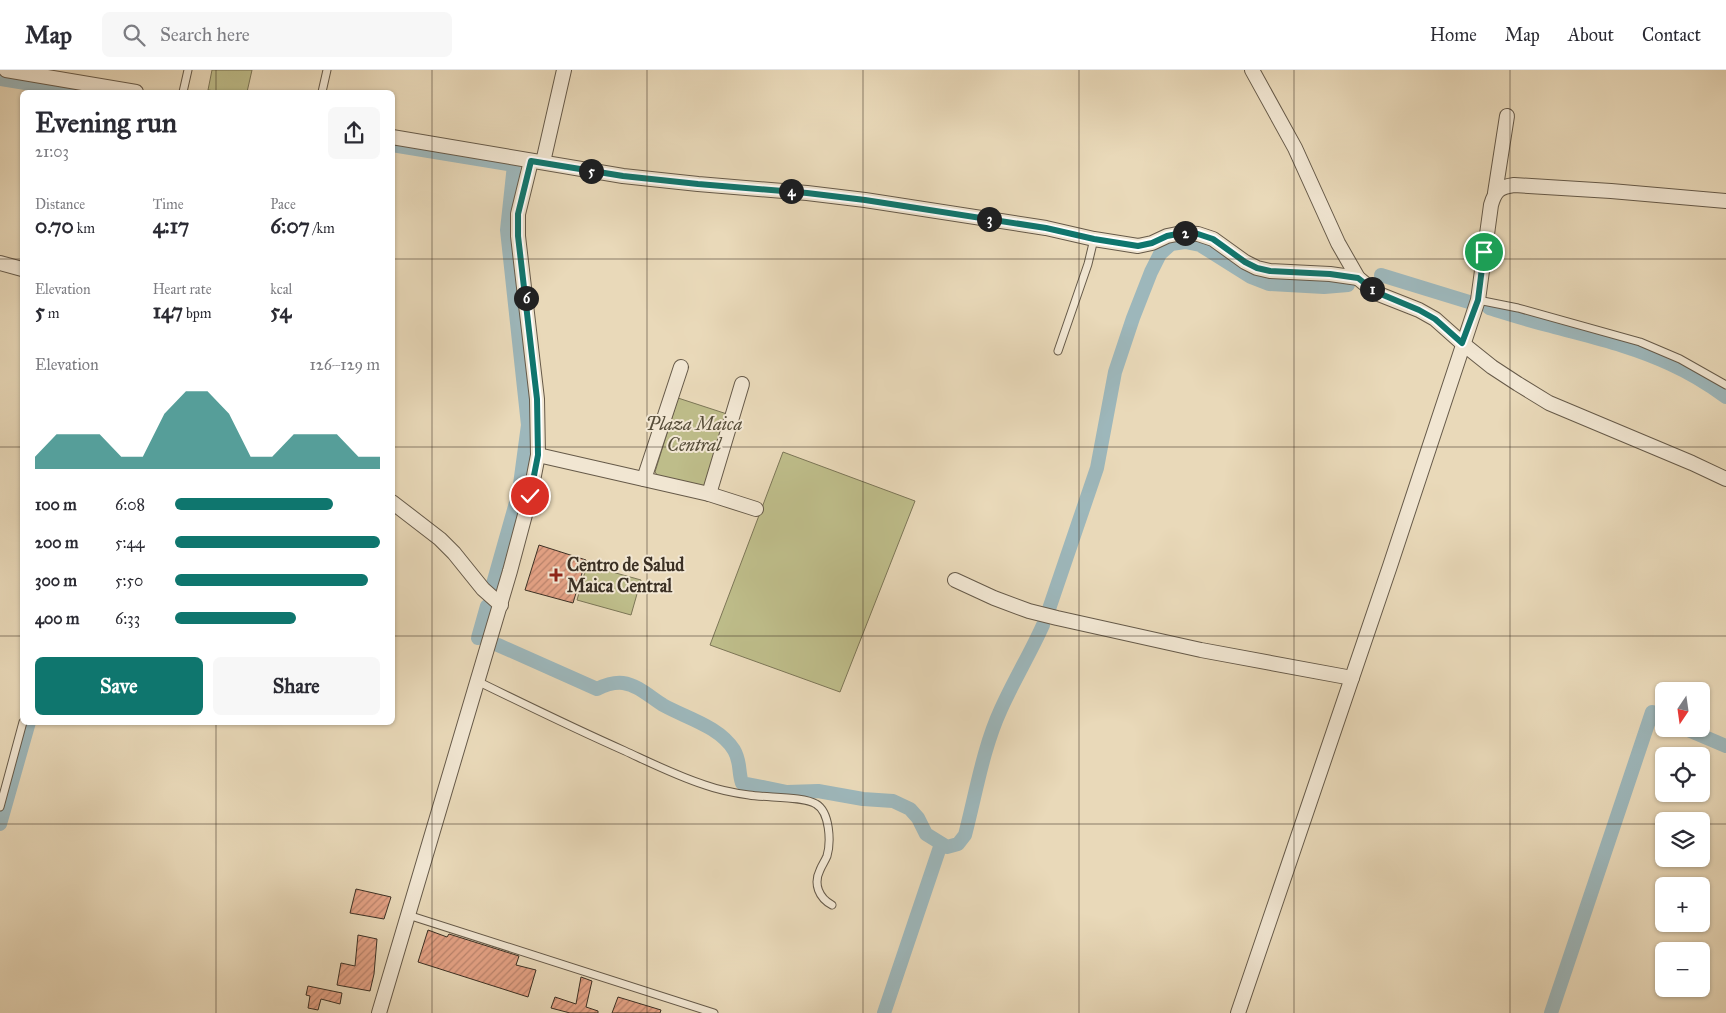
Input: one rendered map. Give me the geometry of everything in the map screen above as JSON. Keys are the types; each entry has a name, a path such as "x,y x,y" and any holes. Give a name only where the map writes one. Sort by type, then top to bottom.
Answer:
{"street":[{"path":"6,70 124,90"},
{"path":"380,1013 500,605 530,496 538,455 537,399 518,236 518,214 537,162 564,70"},
{"path":"1252,70 1295,148 1338,242 1358,278 1376,292 1419,310 1435,319 1462,343 1518,384 1549,403 1726,479"},
{"path":"1238,1013 1478,300 1491,205 1495,193 1507,116"},
{"path":"395,138 623,176 865,200 1046,228 1094,239 1138,246 1152,243 1167,236 1182,233 1198,234 1213,239 1245,262 1257,268 1270,271 1330,274 1358,278"},
{"path":"1495,193 1502,186 1514,186 1611,190 1726,201"},
{"path":"0,263 20,268"},
{"path":"644,479 681,367"},
{"path":"709,494 742,384"},
{"path":"538,455 709,494 756,510"},
{"path":"395,504 440,539 454,553 482,589 500,605"},
{"path":"956,580 994,598 1029,611 1057,618 1201,650 1352,678"}],"lane":[{"path":"183,90 188,70"},
{"path":"323,90 328,70"},
{"path":"1058,351 1088,264 1094,239"},
{"path":"1478,300 1518,308 1640,342 1680,358 1726,385"},
{"path":"477,681 672,773 703,784 750,796 804,799 815,802 822,808 827,818 829,840 827,856 818,872 819,893 823,900 832,905"},
{"path":"0,806 23,725"},
{"path":"408,915 714,1013"}],"green space":[{"path":"212,70 252,70 247,90 208,90"},
{"name":"Plaza Maica Central","path":"678,398 727,414 704,486 658,476 655,472"},
{"path":"783,452 915,501 840,692 710,645"},
{"path":"587,565 641,580 631,615 577,600"}],"building":[{"name":"Centro de Salud Maica Central","path":"539,545 586,560 573,603 525,590"},
{"path":"356,889 391,897 384,919 350,913"},
{"path":"428,930 447,937 449,934 519,956 516,965 536,970 528,997 418,962"},
{"path":"358,935 377,939 374,974 370,991 337,985 341,963 355,966"},
{"path":"581,977 592,981 586,1007 598,1011 598,1013 570,1013 551,1008 555,997 576,1004"},
{"path":"308,986 342,993 340,1004 321,999 318,1010 308,1008 310,996 306,995"},
{"path":"618,997 661,1010 660,1013 612,1013"}],"waterway":[{"path":"0,79 68,90"},
{"path":"395,145 514,165 507,230 528,425 519,492 493,584"},
{"path":"1049,609 1097,468 1115,372 1133,318 1160,254 1171,244 1185,242 1200,245 1251,277 1269,284 1324,287 1348,285"},
{"path":"1381,275 1469,302"},
{"path":"1489,308 1641,352 1685,371 1726,397"},
{"path":"478,638 487,606"},
{"path":"498,645 597,689 616,683 634,686 663,705 701,723 720,735 734,750 738,759 742,783 787,792 818,791 863,799 893,801 910,809 918,818 926,834 947,847 958,844 965,835 989,739 1006,698 1043,625"},
{"path":"1551,1013 1652,712 1655,714"},
{"path":"0,824 28,725"},
{"path":"1707,738 1726,746"},
{"path":"884,1013 941,844"}],"place":[{"name":"Centro de Salud Maica Central","path":"556,575"}],"route":[{"path":"530,496 538,455 539,436 537,399 518,236 518,214 531,161 623,176 865,200 1046,228 1094,239 1138,246 1182,233 1198,234 1213,239 1245,262 1257,268 1270,271 1330,274 1358,278 1376,292 1419,310 1435,319 1462,343 1478,300 1484,252"}]}
